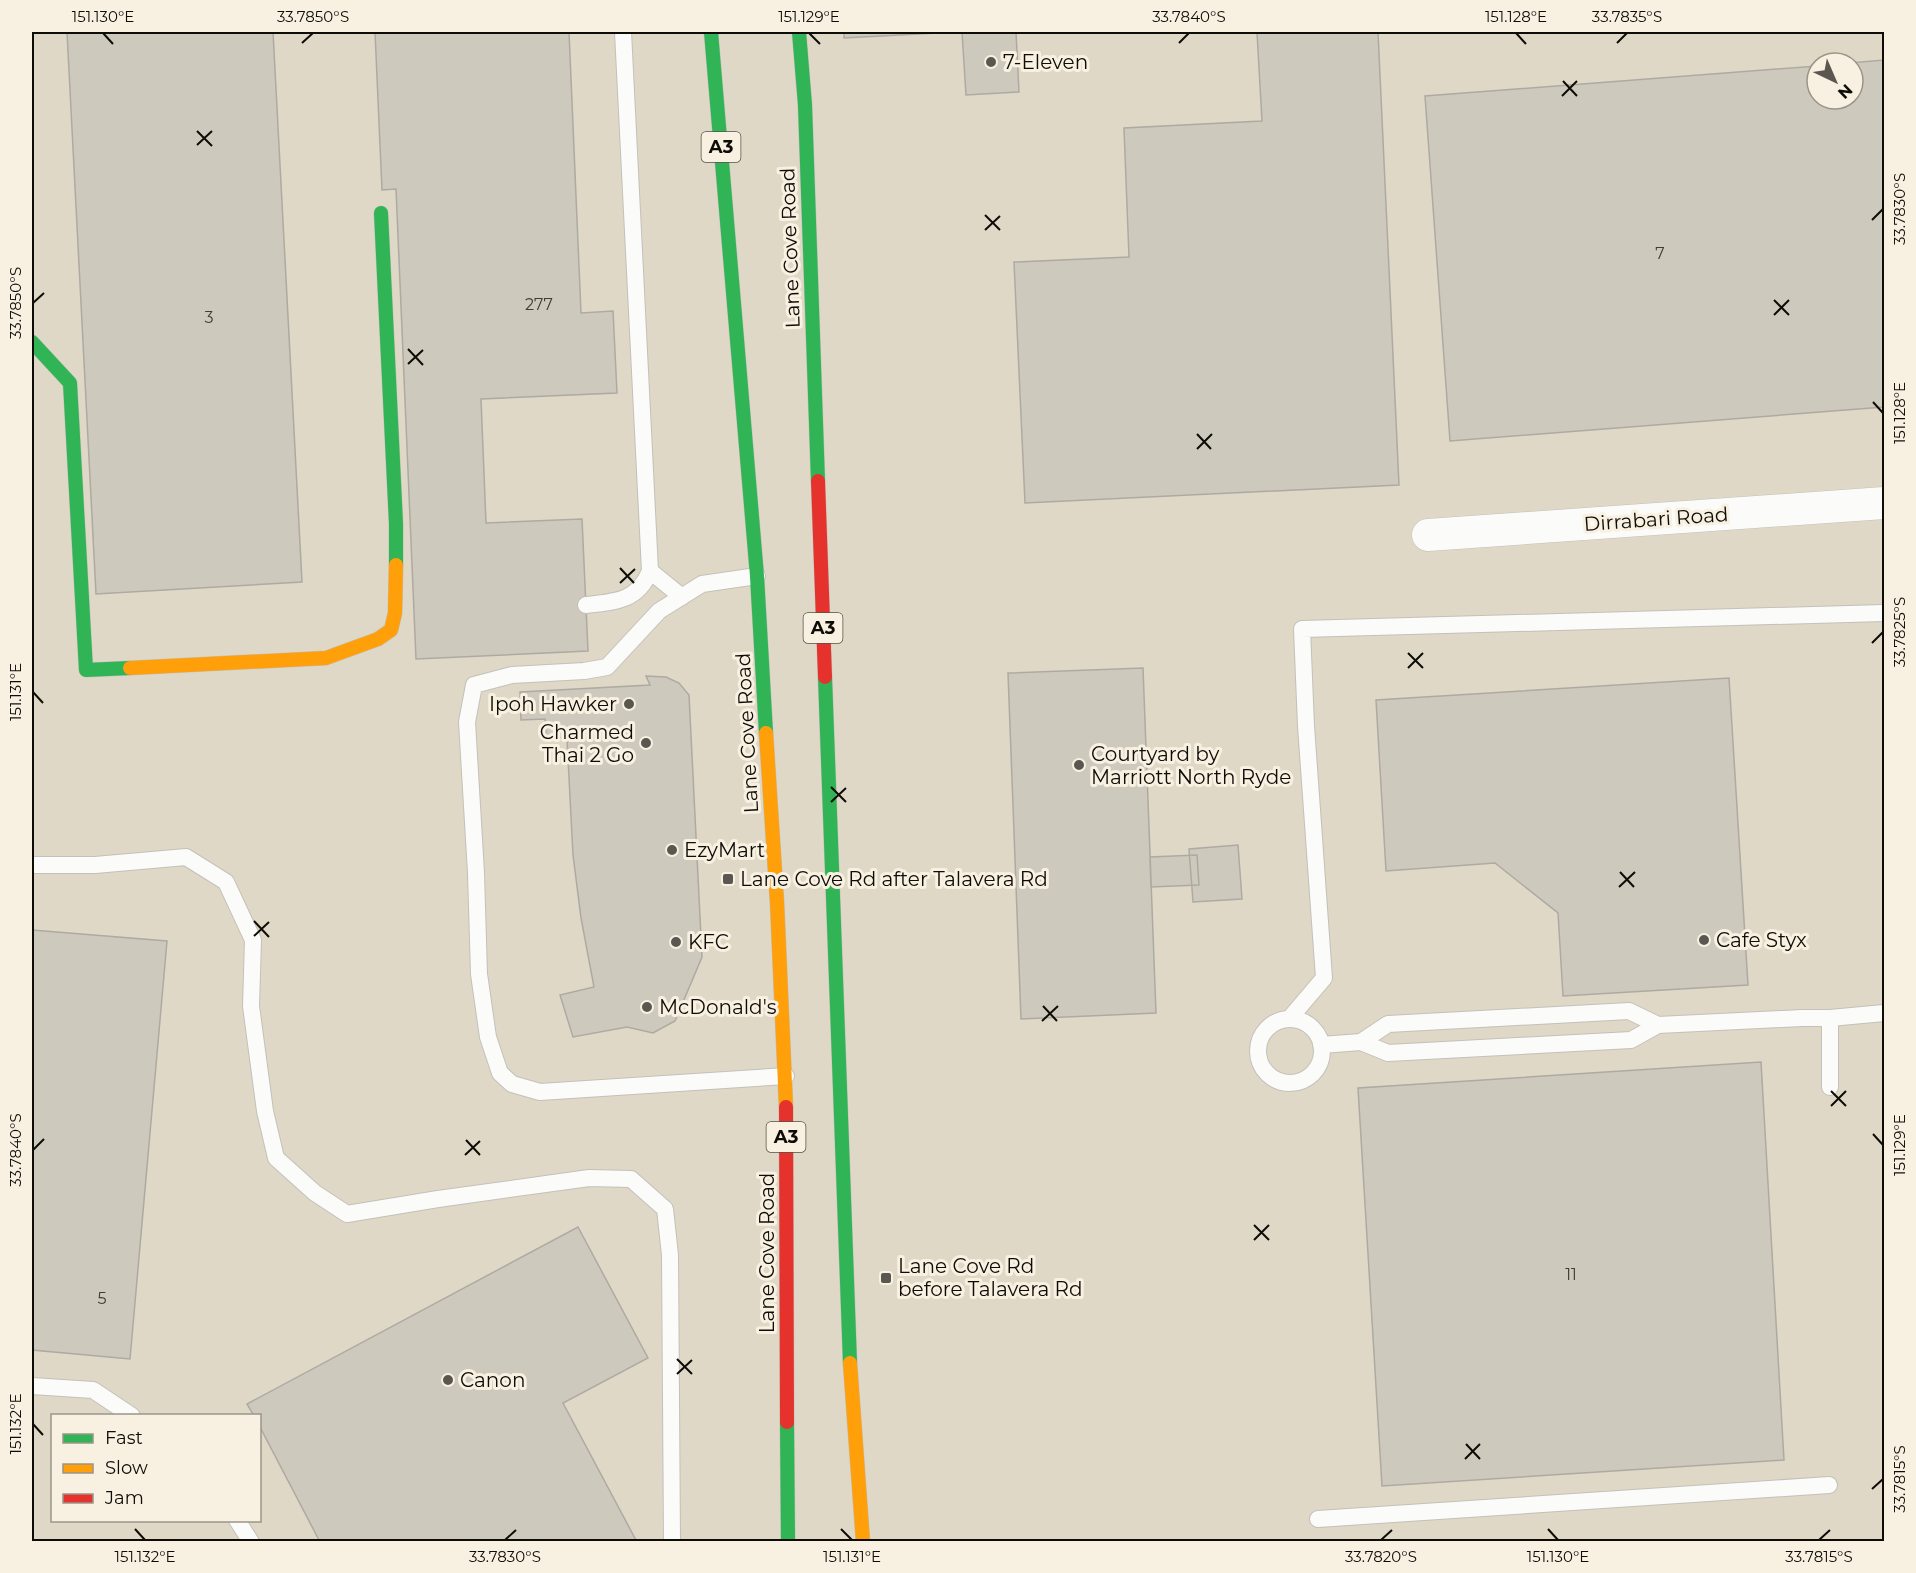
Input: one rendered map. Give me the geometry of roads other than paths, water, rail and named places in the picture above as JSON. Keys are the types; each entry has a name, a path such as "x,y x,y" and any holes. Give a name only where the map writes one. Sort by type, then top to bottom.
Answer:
{"main road":[{"name":"Lane Cove Road","path":"711,32 757,576 786,1076 788,1542"},
{"name":"Lane Cove Road","path":"799,32 805,105 851,1388 863,1542"},
{"path":"32,342 70,383 86,670 326,658 378,639 391,630 395,613 396,524 381,213"}],"street":[{"name":"Dirrabari Road","path":"1428,535 1884,503"}],"lane":[{"path":"586,605 616,602 636,592 645,583 650,571 623,32"},
{"path":"650,571 682,597"},
{"path":"757,576 702,584 659,612 608,667 584,671 512,675 474,685 467,722 477,873 479,974 488,1037 500,1073 512,1084 540,1092 786,1076"},
{"path":"1290,1018 1324,978 1306,726 1302,629 1884,613"},
{"path":"32,865 95,865 186,857 226,882 253,940 251,1006 265,1111 276,1158 315,1193 347,1214 589,1178 631,1179 665,1209 670,1255 672,1542"},
{"path":"1361,1042 1388,1024 1629,1011 1658,1025"},
{"path":"1321,1045 1361,1042 1388,1053 1631,1040 1658,1025 1830,1018 1884,1013"},
{"path":"1290,1018 1307,1024 1317,1034 1321,1045 1320,1062 1315,1072 1295,1083 1275,1080 1266,1074 1259,1063 1258,1043 1270,1025 1280,1020 1290,1018"},
{"path":"1830,1018 1830,1087"},
{"path":"32,1386 93,1390 129,1414"},
{"path":"1318,1519 1829,1485"},
{"path":"238,1522 251,1542"}],"place":[{"name":"7-Eleven","path":"991,62"},
{"name":"Ipoh Hawker","path":"629,704"},
{"name":"Charmed Thai 2 Go","path":"646,743"},
{"name":"Courtyard by Marriott North Ryde","path":"1079,765"},
{"name":"EzyMart","path":"672,850"},
{"name":"Lane Cove Rd after Talavera Rd","path":"728,879"},
{"name":"Cafe Styx","path":"1704,940"},
{"name":"KFC","path":"676,942"},
{"name":"McDonald's","path":"647,1007"},
{"name":"Lane Cove Rd before Talavera Rd","path":"886,1278"},
{"name":"Canon","path":"448,1380"}]}
